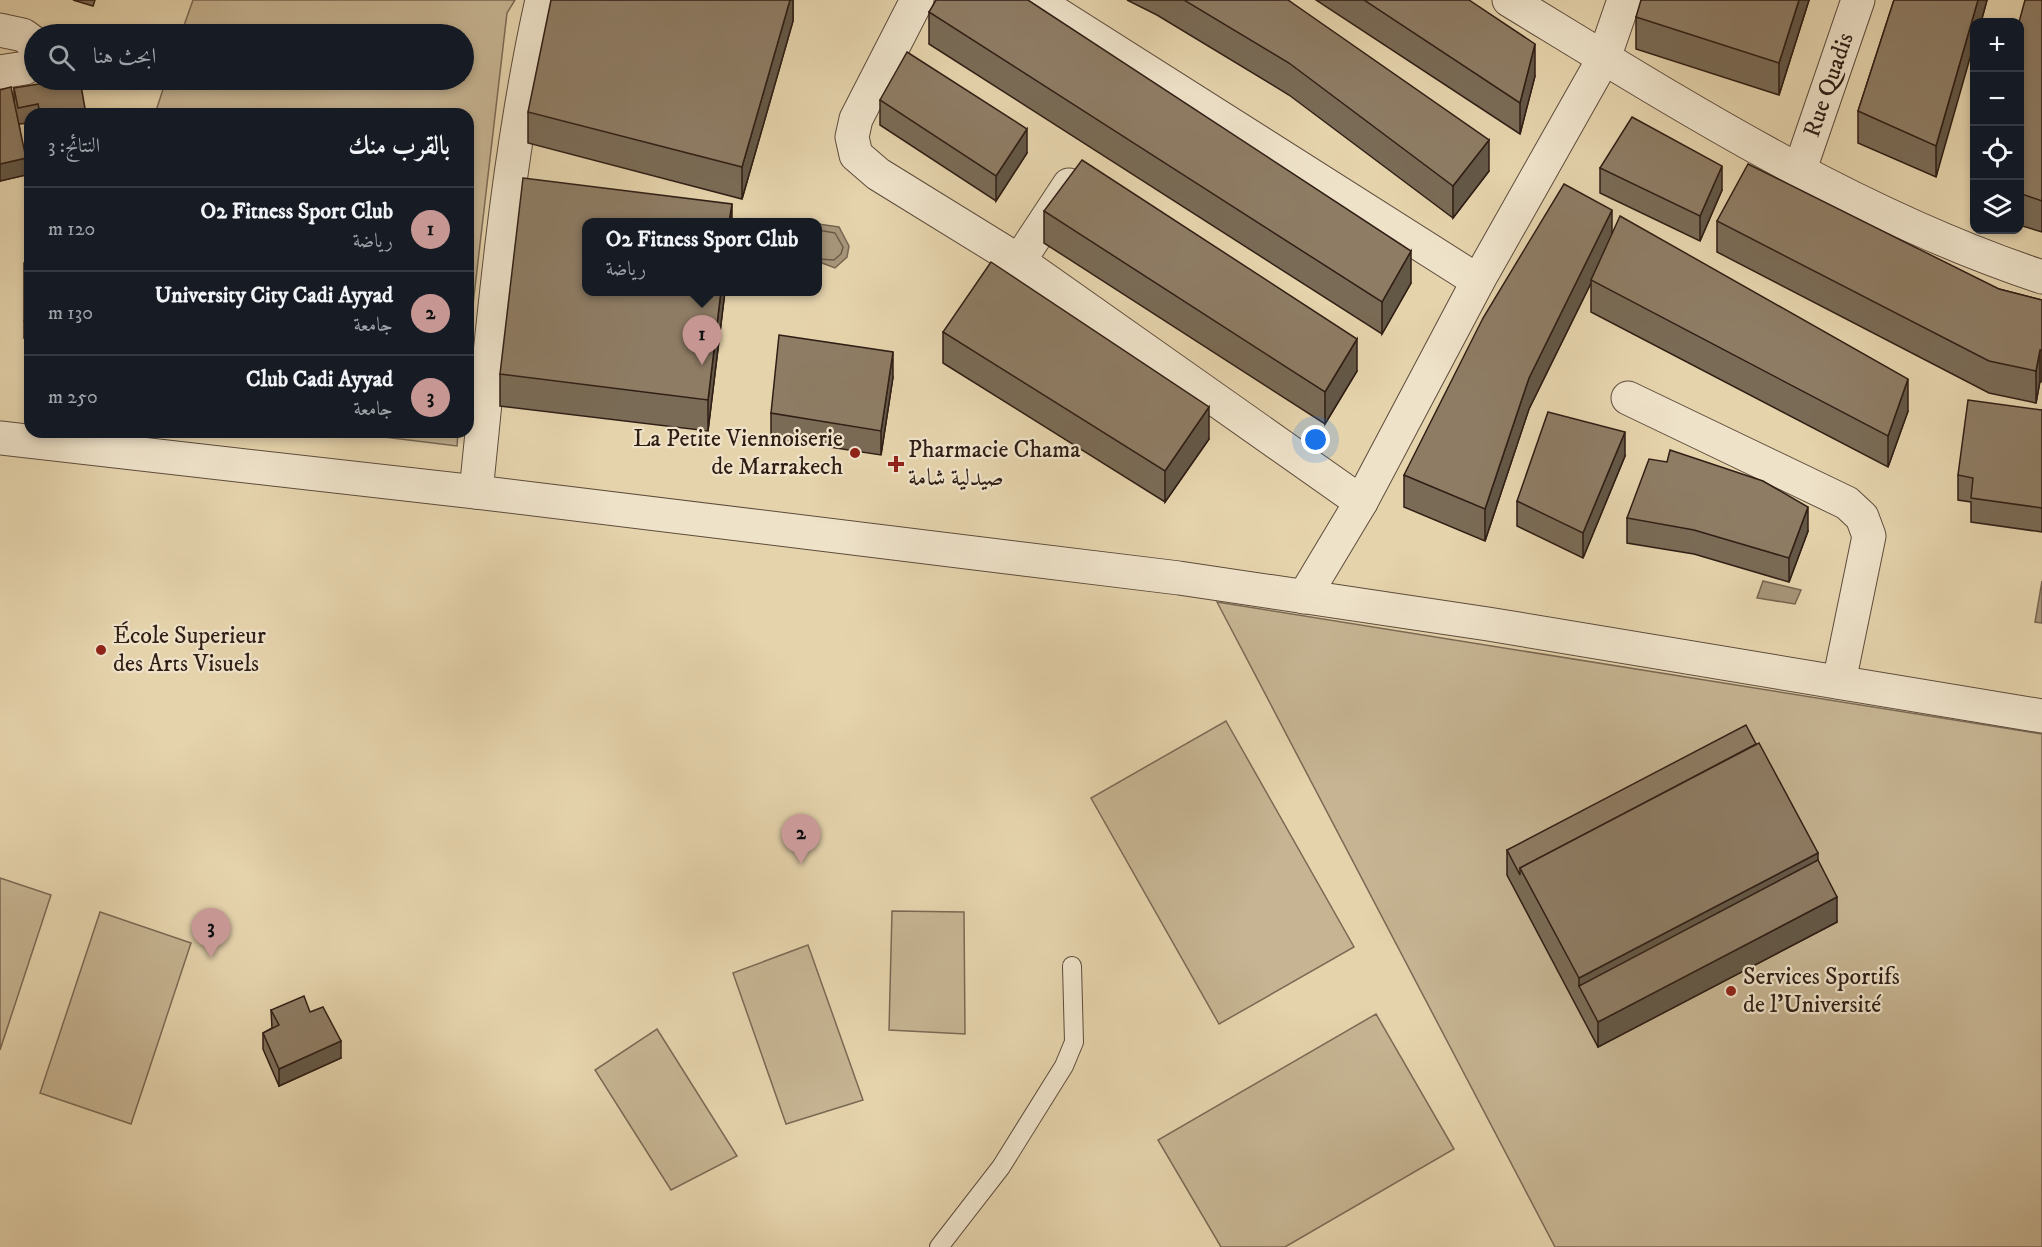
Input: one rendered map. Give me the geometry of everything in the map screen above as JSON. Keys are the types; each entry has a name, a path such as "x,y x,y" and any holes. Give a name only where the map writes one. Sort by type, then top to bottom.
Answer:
{"street":[{"path":"476,492 508,197 530,51 542,0"},
{"path":"917,0 856,119 852,138 856,155 878,174 1019,261 1361,502"},
{"path":"1035,0 1478,280"},
{"path":"1509,0 1799,172 1980,256 2042,277"},
{"path":"1304,597 1361,502 1478,280 1605,58 1624,0"},
{"name":"Rue Quadis","path":"1799,172 1858,0"},
{"path":"0,30 24,36"},
{"path":"0,72 24,68"},
{"path":"1019,261 1081,166"},
{"path":"1628,398 1847,503 1862,517 1869,536 1839,682"},
{"path":"0,438 476,492 1179,578 1499,626 2042,716"}],"lane":[{"path":"939,1247 1001,1167 1064,1066 1074,1042 1076,1014 1072,966"}],"shaded area":[{"path":"193,0 515,0 507,13 474,296 474,108 157,108 163,90 474,90 474,24 185,24"},
{"path":"392,438 458,438 457,446"},
{"name":"Services Sportifs de l'Université","path":"1217,602 2042,734 2042,1247 1555,1247"},
{"path":"1226,721 1354,947 1219,1024 1091,798"},
{"path":"0,878 51,895 0,1050"},
{"path":"892,911 964,912 965,1034 889,1030"},
{"path":"100,912 191,943 131,1124 40,1093"},
{"path":"808,945 863,1100 786,1124 733,973"},
{"path":"1376,1014 1454,1149 1285,1247 1221,1247 1158,1140"},
{"path":"657,1029 737,1156 671,1190 595,1070"}],"water":[{"path":"822,225 839,227 849,246 847,257 835,268 822,263"},
{"path":"1763,581 1801,590 1795,604 1757,598"},
{"path":"2042,581 2042,623 2035,622"}],"building":[{"path":"551,0 790,0 742,167 528,112"},
{"path":"936,0 1028,0 1411,251 1382,302 929,12"},
{"path":"1184,0 1288,0 1489,140 1453,186 1289,63"},
{"path":"1364,0 1469,0 1535,44 1520,103"},
{"path":"1641,0 1799,0 1779,63 1636,17"},
{"path":"1894,0 1978,0 1973,18 1970,18 1970,28 1936,146 1858,111"},
{"path":"2025,0 2042,0 2042,201 2024,195 2024,18 2020,18"},
{"path":"907,52 1027,129 996,176 880,100"},
{"path":"24,86 24,90 82,90 85,108 39,108 38,104 18,108 14,88"},
{"path":"11,87 24,158 0,164 0,90"},
{"path":"1632,117 1722,166 1700,216 1600,168"},
{"path":"1082,160 1357,339 1325,392 1044,211"},
{"path":"1748,164 1999,289 2042,300 2042,350 2040,350 2036,371 1989,361 1717,221"},
{"path":"523,178 732,204 730,218 582,218 582,296 720,296 708,400 500,374"},
{"path":"1564,184 1612,210 1529,378 1485,509 1404,475 1483,318"},
{"path":"1620,216 1908,379 1888,436 1591,280"},
{"path":"991,262 1209,407 1165,471 943,332"},
{"path":"779,335 893,352 881,431 771,413"},
{"path":"1968,400 2042,410 2042,508 1971,498 1973,478 1958,475"},
{"path":"1548,412 1625,432 1583,533 1517,501"},
{"path":"1670,450 1763,481 1808,507 1789,558 1694,530 1627,518 1649,459 1667,462"},
{"path":"1746,725 1756,744 1520,868 1520,875 1507,850"},
{"path":"1759,743 1818,853 1579,978 1520,868"},
{"path":"1818,860 1837,897 1598,1022 1579,986"},
{"path":"304,996 310,1012 323,1007 341,1041 279,1069 263,1033 279,1025 271,1010"}],"place":[{"name":"O2 Fitness Sport Club","path":"702,365"},
{"name":"La Petite Viennoiserie de Marrakech","path":"855,453"},
{"name":"Pharmacie Chama صيدلية شامة","path":"896,464"},
{"name":"École Superieur des Arts Visuels","path":"101,650"},
{"name":"University City Cadi Ayyad","path":"801,864"},
{"name":"Club Cadi Ayyad","path":"211,958"},
{"name":"Services Sportifs de l'Université","path":"1731,991"}]}
